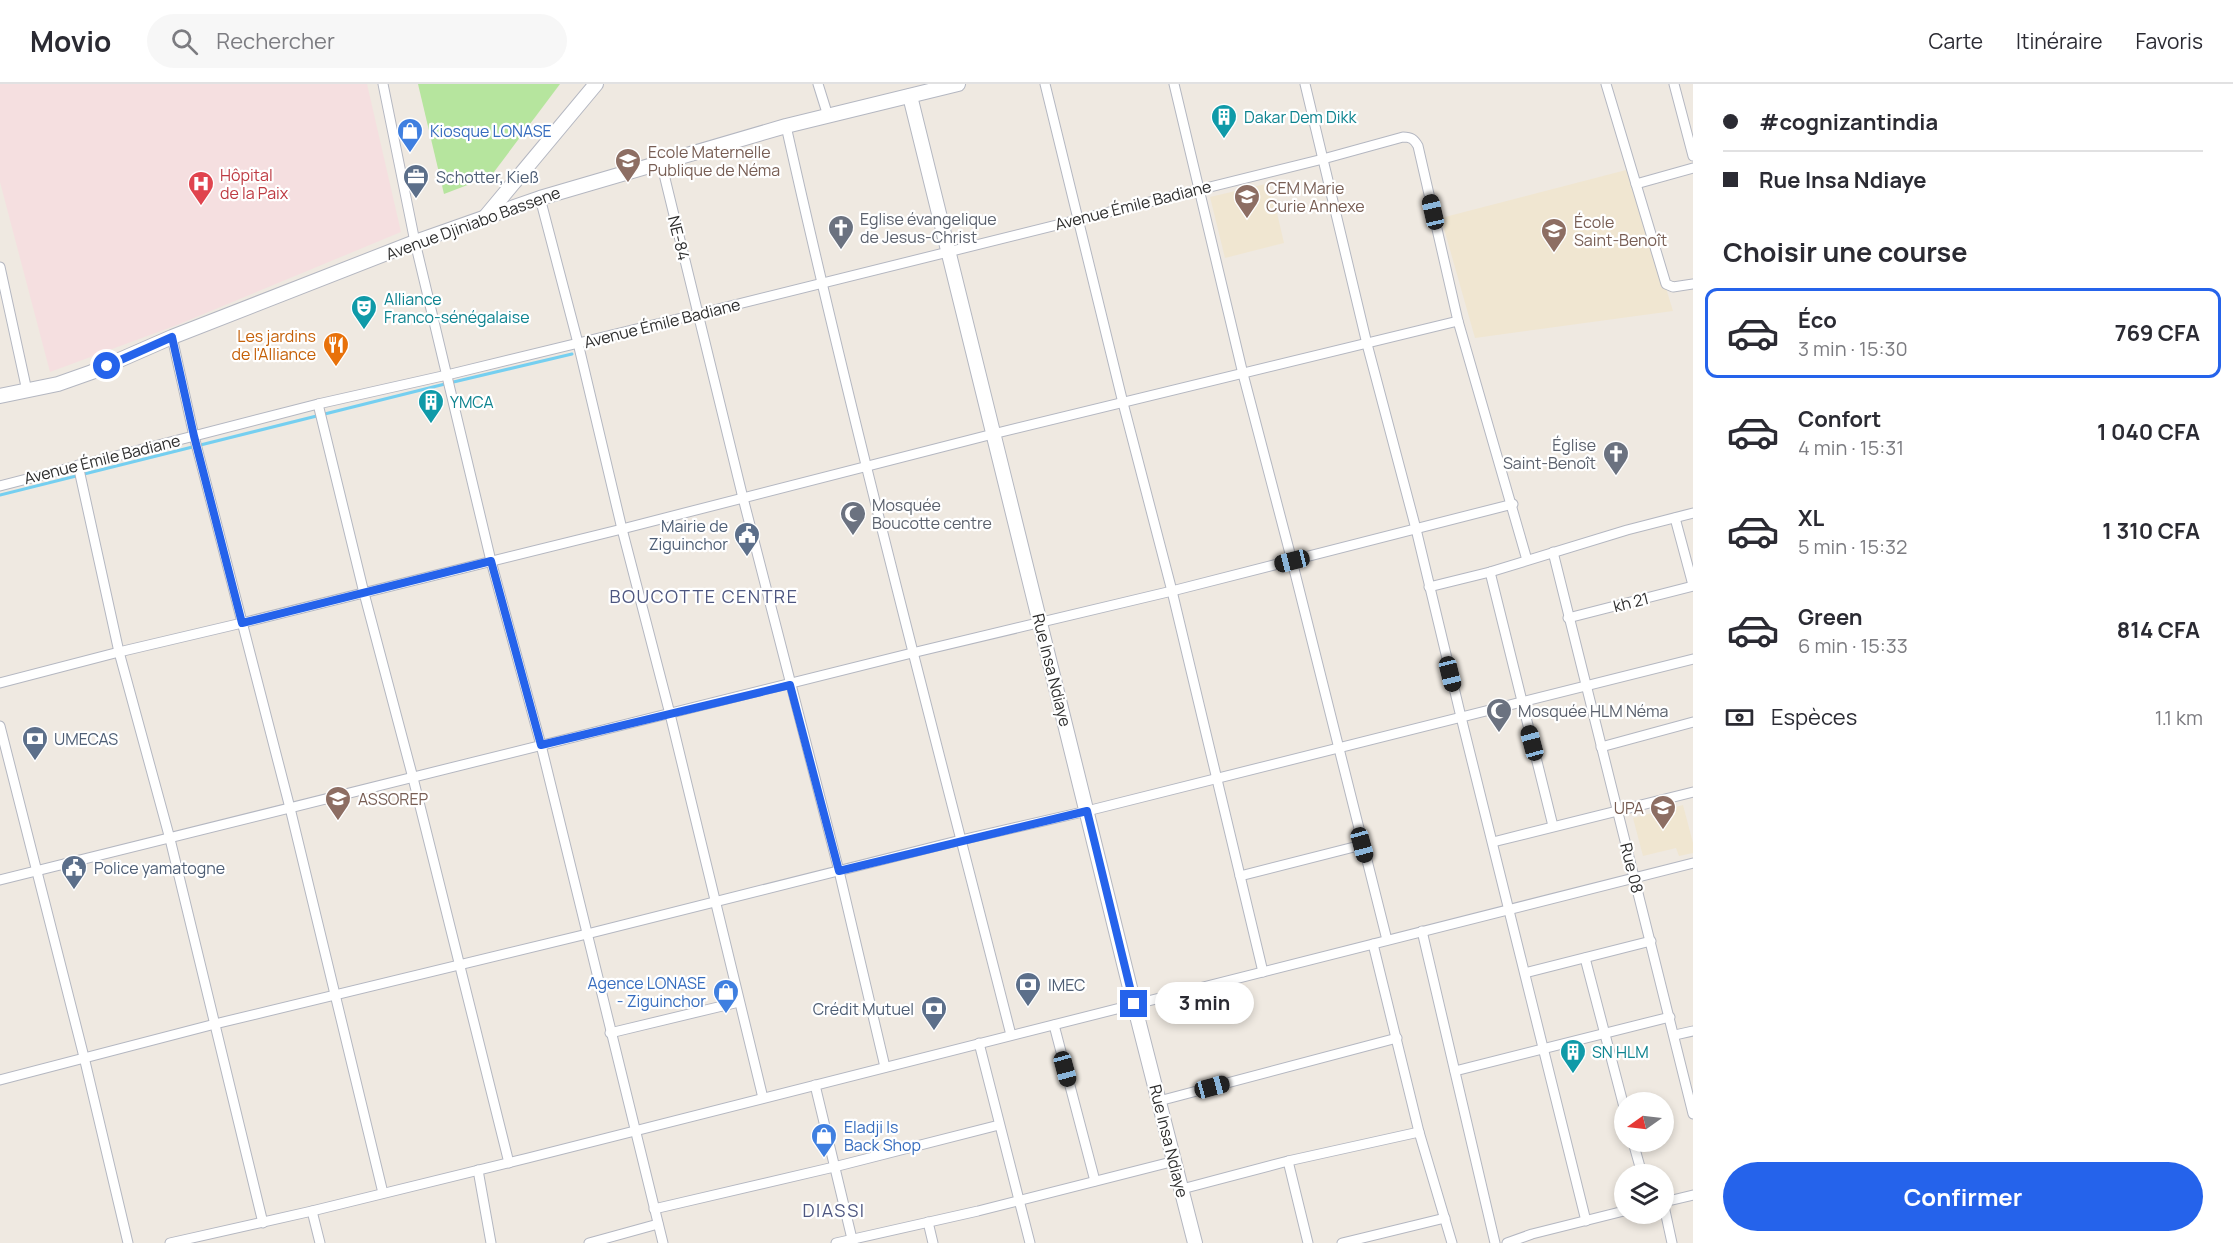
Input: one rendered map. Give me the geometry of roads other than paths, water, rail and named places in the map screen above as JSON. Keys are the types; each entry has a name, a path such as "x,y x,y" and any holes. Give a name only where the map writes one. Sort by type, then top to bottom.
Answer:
{"main road":[{"path":"486,216 596,84"},
{"name":"Avenue Djiniabo Bassene","path":"0,396 27,391 92,372 172,337 415,242 540,198 786,126 958,84"},
{"name":"Rue Insa Ndiaye","path":"910,96 1195,1243"}],"street":[{"path":"383,84 415,242 491,561 541,745 663,1243"},
{"path":"818,84 828,116"},
{"path":"1045,84 1172,591 1263,972"},
{"path":"1174,84 1243,374 1387,940"},
{"path":"1305,84 1367,344 1416,529 1586,1221"},
{"path":"1606,84 1666,284 1673,287 1693,284"},
{"path":"1674,84 1693,156"},
{"path":"786,126 865,467 1011,1035"},
{"name":"Avenue Émile Badiane","path":"0,486 318,404 447,375 948,253 1403,137 1415,140 1418,146 1458,321"},
{"name":"NE-84","path":"661,162 743,498 839,871 885,1067"},
{"path":"1636,184 1693,168"},
{"path":"540,198 670,714 763,1098"},
{"path":"0,267 27,391"},
{"path":"0,683 622,529 993,434 1458,321 1513,504 1527,560"},
{"path":"172,337 194,436 290,808 383,1193"},
{"path":"318,404 509,1163"},
{"path":"78,465 119,652 170,839 263,1222"},
{"path":"0,880 912,653 1172,591 1513,504"},
{"path":"1429,587 1490,572 1693,513"},
{"path":"1676,518 1693,585"},
{"name":"Rue 08","path":"1553,552 1693,1114"},
{"path":"1490,572 1553,826"},
{"name":"kh 21","path":"1568,618 1693,585"},
{"path":"0,1080 215,1024 1087,811 1693,659"},
{"path":"1601,747 1693,722"},
{"path":"0,726 84,1057 128,1243"},
{"path":"1492,842 1693,792"},
{"path":"1240,876 1362,845"},
{"path":"170,1243 509,1163 1693,863"},
{"path":"1422,931 1495,1243"},
{"path":"1526,973 1651,941"},
{"path":"1373,944 1419,1132 1452,1243"},
{"path":"1586,958 1620,1092"},
{"path":"610,1033 739,1002"},
{"path":"1455,1071 1670,1017"},
{"path":"1054,1025 1095,1181"},
{"path":"1675,1035 1693,1031"},
{"path":"1159,1101 1397,1038"},
{"path":"979,1043 1030,1243"},
{"path":"815,1085 853,1241"},
{"path":"654,1209 999,1125"},
{"path":"1182,1189 1288,1161 1419,1132"},
{"path":"836,1243 853,1241 1019,1201 1175,1161"},
{"path":"1288,1161 1308,1243"},
{"path":"478,1170 491,1243"},
{"path":"1674,1201 1693,1195"},
{"path":"312,1211 320,1243"},
{"path":"1508,1243 1533,1238 1614,1214"},
{"path":"1342,1243 1444,1218"},
{"path":"928,1222 933,1243"},
{"path":"589,1243 658,1224"},
{"path":"1668,1224 1672,1243"}],"waterway":[{"path":"0,495 572,354"}],"place":[{"name":"Dakar Dem Dikk","path":"1224,140"},
{"name":"Kiosque LONASE","path":"410,154"},
{"name":"Ecole Maternelle Publique de Néma","path":"628,184"},
{"name":"Schotter, Kieß","path":"416,200"},
{"name":"Hôpital de la Paix","path":"201,207"},
{"name":"CEM Marie Curie Annexe","path":"1247,220"},
{"name":"Eglise évangelique de Jesus-Christ","path":"841,251"},
{"name":"École Saint-Benoît","path":"1554,254"},
{"name":"Alliance Franco-sénégalaise","path":"364,331"},
{"name":"Les jardins de l'Alliance","path":"336,368"},
{"name":"YMCA","path":"431,425"},
{"name":"Église Saint-Benoît","path":"1616,477"},
{"name":"Mosquée Boucotte centre","path":"853,537"},
{"name":"Mairie de Ziguinchor","path":"747,558"},
{"name":"Mosquée HLM Néma","path":"1499,734"},
{"name":"UMECAS","path":"35,762"},
{"name":"ASSOREP","path":"338,822"},
{"name":"UPA","path":"1663,831"},
{"name":"Police yamatogne","path":"74,891"},
{"name":"IMEC","path":"1028,1008"},
{"name":"Agence LONASE - Ziguinchor","path":"726,1015"},
{"name":"Crédit Mutuel","path":"934,1032"},
{"name":"SN HLM","path":"1573,1075"},
{"name":"Eladji Is Back Shop","path":"824,1159"}],"district":[{"name":"BOUCOTTE CENTRE","path":"704,596"},
{"name":"DIASSI","path":"834,1210"}]}
